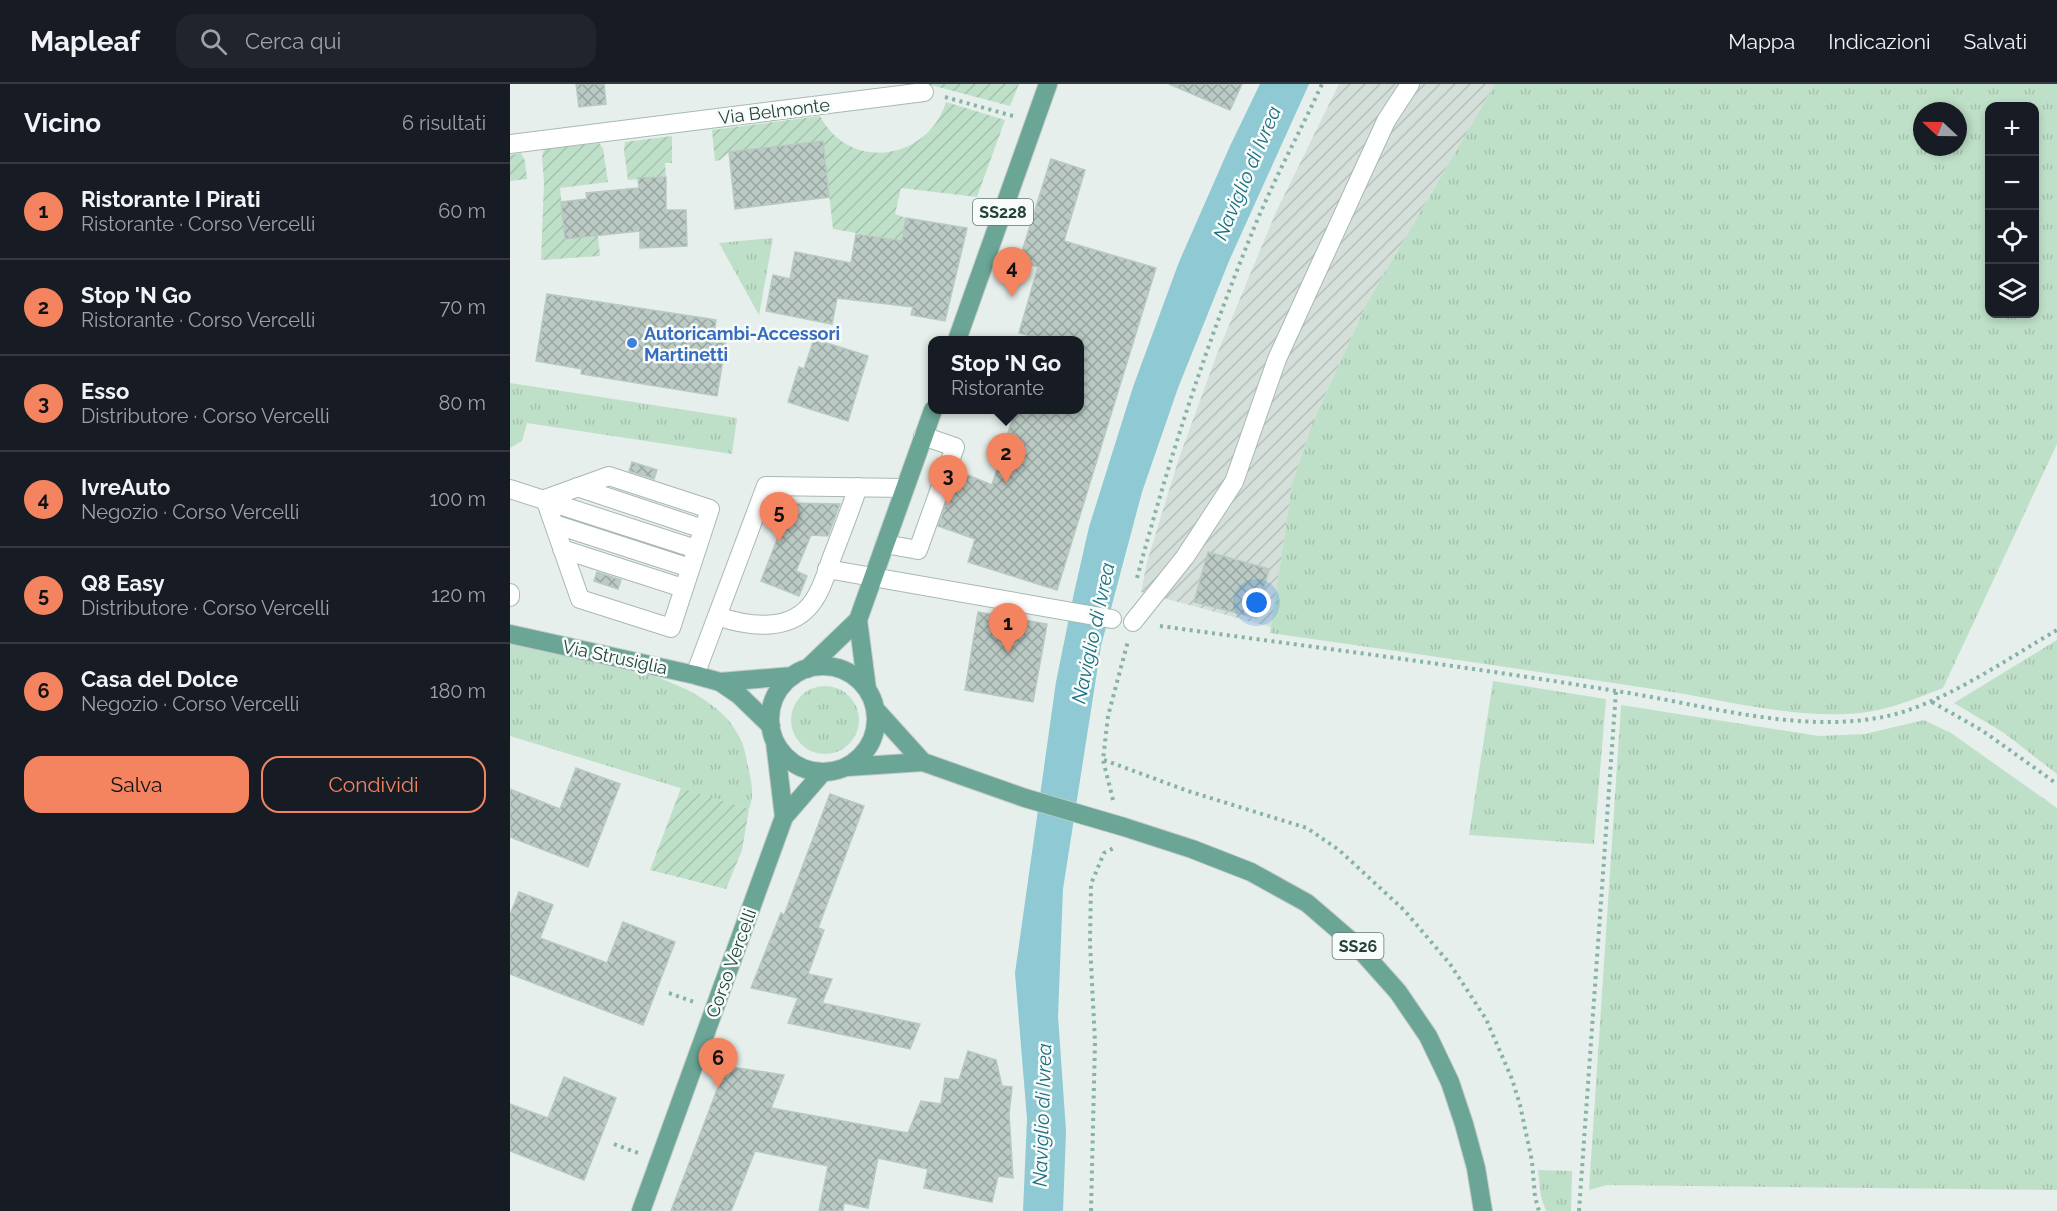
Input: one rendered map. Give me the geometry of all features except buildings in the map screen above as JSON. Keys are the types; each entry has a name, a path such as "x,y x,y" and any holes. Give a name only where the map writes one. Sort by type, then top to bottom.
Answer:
{"main road":[{"name":"SS228","path":"958,336 1048,84"},
{"path":"858,620 782,687 773,702 773,733 784,755 807,770 823,772 846,767 860,757 872,741 876,727 875,709 867,689 858,620 931,414"},
{"name":"Via Strusiglia","path":"510,634 720,682 739,695 773,733"},
{"path":"800,672 819,666 837,668 859,680 867,689"},
{"name":"Via Strusiglia","path":"720,682 800,672"},
{"name":"SS26","path":"875,709 923,762"},
{"name":"Corso Vercelli","path":"773,733 784,817"},
{"name":"SS26","path":"846,767 923,762 1025,798 1124,827 1251,872 1307,903 1357,946 1398,992 1428,1036 1445,1073 1470,1146 1483,1211"},
{"name":"Corso Vercelli","path":"641,1211 784,817 823,772"}],"street":[{"path":"1133,622 1185,556 1234,482 1277,359 1386,121 1410,84"},
{"name":"Via Belmonte","path":"510,144 924,92"},
{"path":"885,544 918,550 955,447 923,436"},
{"path":"609,476 710,509 671,628 580,598 545,499 609,476"},
{"path":"695,675 766,486 905,488"},
{"path":"717,616 754,625 774,625 798,617 813,602 858,487"},
{"path":"577,488 703,529"},
{"path":"510,489 696,549"},
{"path":"554,524 690,568"},
{"path":"562,549 683,588"},
{"path":"827,569 1112,619"}],"path":[{"path":"1136,584 1157,505 1202,366 1254,226 1322,84"},
{"path":"924,92 1035,122"},
{"path":"1091,1211 1095,1042 1090,943 1091,884 1104,853 1123,843 1124,827 1111,794 1103,760 1108,716 1133,622 1616,691 1774,718 1839,723 1886,717 1931,702 2057,630"},
{"path":"1579,1211 1616,691"},
{"path":"1931,702 1983,731 2057,784"}],"shaded area":[{"path":"1339,84 1495,84 1366,305 1312,424 1292,484 1271,627 1141,592 1147,562 1179,458 1217,354 1276,212"}],"green space":[{"path":"927,84 1019,84 1010,106"},
{"path":"1495,84 2057,84 2057,444 1943,688 1872,711 1847,714 1798,713 1653,689 1270,633 1292,484 1312,424 1366,305"},
{"path":"946,102 1005,120 977,197 901,188 895,214 906,218 902,241 833,229 823,141 729,152 720,160 715,161 712,130 820,116 833,134 849,146 868,152 887,152 906,147 923,137 937,122"},
{"path":"672,136 672,163 665,163 666,177 628,180 625,142"},
{"path":"599,143 603,148 608,182 560,188 565,238 598,236 600,256 541,260 544,149"},
{"path":"521,153 525,161 527,179 510,181 510,155"},
{"path":"773,238 759,315 719,243"},
{"path":"510,383 737,418 732,454 527,423 522,441 510,448"},
{"path":"2057,640 2057,774 2004,733 1954,703"},
{"path":"510,642 654,676 694,693 706,701 728,720 743,745 752,786 749,809 510,736"},
{"path":"1493,681 1606,699 1594,844 1469,835"},
{"path":"818,686 832,686 844,691 854,701 859,720 854,739 844,749 832,754 818,754 806,749 796,739 791,727 791,713 796,701 806,691"},
{"path":"1621,705 1819,736 1865,734 1924,720 1951,733 2057,808 2057,1190 1607,1185 1589,1190"},
{"path":"681,788 749,809 742,850 726,889 650,870"},
{"path":"1538,1170 1572,1171 1571,1211 1546,1211 1541,1197"}],"water":[{"name":"Naviglio di Ivrea","path":"1260,84 1309,84 1229,261 1178,388 1142,492 1101,646 1063,889 1058,1016 1066,1131 1063,1211 1023,1211 1027,1119 1015,973 1056,682 1074,593 1089,527 1133,387 1179,262"}],"place":[{"name":"IvreAuto","path":"1012,297"},
{"name":"Autoricambi-Accessori Martinetti","path":"632,343"},
{"name":"Stop 'N Go","path":"1006,483"},
{"name":"Esso","path":"948,505"},
{"name":"Q8 Easy","path":"779,542"},
{"name":"Ristorante I Pirati","path":"1008,653"},
{"name":"Casa del Dolce","path":"718,1088"}]}
